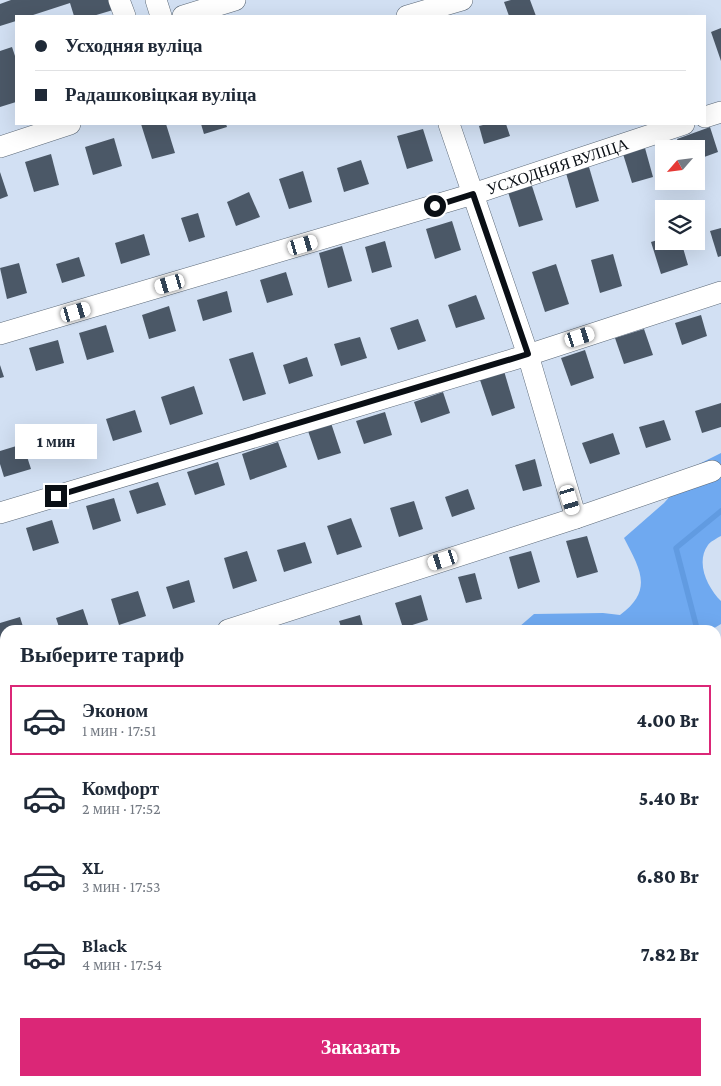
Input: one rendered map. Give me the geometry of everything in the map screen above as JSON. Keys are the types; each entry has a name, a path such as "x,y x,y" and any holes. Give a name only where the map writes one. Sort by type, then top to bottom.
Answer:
{"street":[{"path":"119,0 125,15"},
{"path":"156,0 161,15"},
{"path":"186,15 236,0"},
{"path":"413,15 462,0"},
{"path":"706,117 721,112"},
{"path":"0,147 67,125"},
{"path":"449,125 528,354 576,518"},
{"name":"УСХОДНЯЯ ВУЛІЦА","path":"0,334 473,194 681,125"},
{"path":"0,513 528,354 721,292"},
{"path":"255,625 712,471"}],"shaded area":[{"path":"721,453 721,536 708,545 704,552 703,567 708,582 721,601 721,624 521,625 534,614 603,613 620,615 631,606 637,597 641,579 639,569 624,538 664,503 699,464"}],"building":[{"path":"11,0 110,0 113,10 96,15 74,15 70,3 33,15 15,15 15,21 0,26 0,4"},
{"path":"530,0 536,15 509,15 504,2"},
{"path":"721,28 721,61 711,32"},
{"path":"12,47 15,56 15,102 0,107 0,51"},
{"path":"141,125 166,125 175,153 152,159"},
{"path":"201,125 226,125 227,127 204,134"},
{"path":"506,125 510,136 484,144 479,126"},
{"path":"710,127 718,152 705,157 705,140 677,139"},
{"path":"423,129 433,161 407,169 397,136"},
{"path":"114,138 122,166 93,175 85,147"},
{"path":"645,148 653,177 632,183 623,154"},
{"path":"51,154 59,185 34,192 25,162"},
{"path":"361,160 369,184 344,192 337,168"},
{"path":"589,167 599,201 576,208 566,173"},
{"path":"303,171 312,202 289,209 279,179"},
{"path":"0,172 8,196 0,199"},
{"path":"532,186 543,220 519,227 508,192"},
{"path":"249,192 260,217 236,226 227,202"},
{"path":"198,213 205,237 189,242 181,218"},
{"path":"452,221 461,250 435,259 426,229"},
{"path":"721,228 721,256 718,257 710,231"},
{"path":"144,234 150,255 121,264 115,243"},
{"path":"385,241 392,267 372,273 365,247"},
{"path":"655,241 655,250 684,250 688,265 661,274 651,242"},
{"path":"342,246 352,281 328,288 319,253"},
{"path":"613,254 622,286 600,293 591,260"},
{"path":"79,257 85,276 62,283 56,264"},
{"path":"19,263 27,293 7,299 0,268"},
{"path":"556,264 569,304 545,312 532,272"},
{"path":"286,272 293,295 267,303 260,280"},
{"path":"227,291 232,312 203,321 197,300"},
{"path":"476,295 485,319 456,328 448,305"},
{"path":"169,306 176,331 149,339 142,315"},
{"path":"701,315 707,336 682,345 675,323"},
{"path":"418,319 426,341 398,350 390,328"},
{"path":"106,325 114,352 87,360 79,333"},
{"path":"644,329 653,355 624,364 615,338"},
{"path":"360,337 367,358 341,366 334,344"},
{"path":"58,340 64,363 36,371 29,348"},
{"path":"585,350 594,378 571,386 561,358"},
{"path":"253,352 266,394 243,401 229,359"},
{"path":"307,357 313,376 289,384 283,365"},
{"path":"0,365 4,377 0,378"},
{"path":"504,371 515,408 492,416 480,380"},
{"path":"194,386 203,414 170,425 161,397"},
{"path":"443,392 450,413 421,423 414,402"},
{"path":"721,403 721,427 702,433 695,411"},
{"path":"135,410 142,432 113,441 106,419"},
{"path":"385,412 392,435 364,444 356,421"},
{"path":"664,420 671,440 646,448 639,427"},
{"path":"331,423 341,453 318,460 308,431"},
{"path":"87,426 95,449 67,459 59,435"},
{"path":"613,433 620,454 590,464 582,443"},
{"path":"278,442 287,467 250,480 242,454"},
{"path":"23,444 31,469 4,477 0,464 0,451"},
{"path":"535,459 542,486 523,491 515,465"},
{"path":"218,462 225,485 195,495 187,472"},
{"path":"158,482 166,505 137,514 129,491"},
{"path":"468,489 475,509 452,517 445,497"},
{"path":"114,498 121,521 93,530 86,506"},
{"path":"414,501 423,529 399,537 390,508"},
{"path":"351,518 362,547 337,555 327,526"},
{"path":"52,520 59,543 33,551 26,528"},
{"path":"587,536 598,572 577,578 566,541"},
{"path":"305,542 312,563 284,572 277,550"},
{"path":"247,551 257,581 233,589 224,558"},
{"path":"531,551 540,582 518,589 509,557"},
{"path":"475,573 482,599 466,603 458,577"},
{"path":"189,580 195,602 173,609 166,587"},
{"path":"138,591 146,616 119,625 111,599"},
{"path":"421,595 428,620 412,625 402,625 395,603"},
{"path":"83,609 88,625 58,625 56,618"},
{"path":"360,615 363,625 340,625 339,621"},
{"path":"20,617 22,625 0,625 0,623"}],"waterway":[{"path":"696,625 676,548 721,511"}],"route":[{"path":"56,496 528,354 473,194 435,206"}]}
